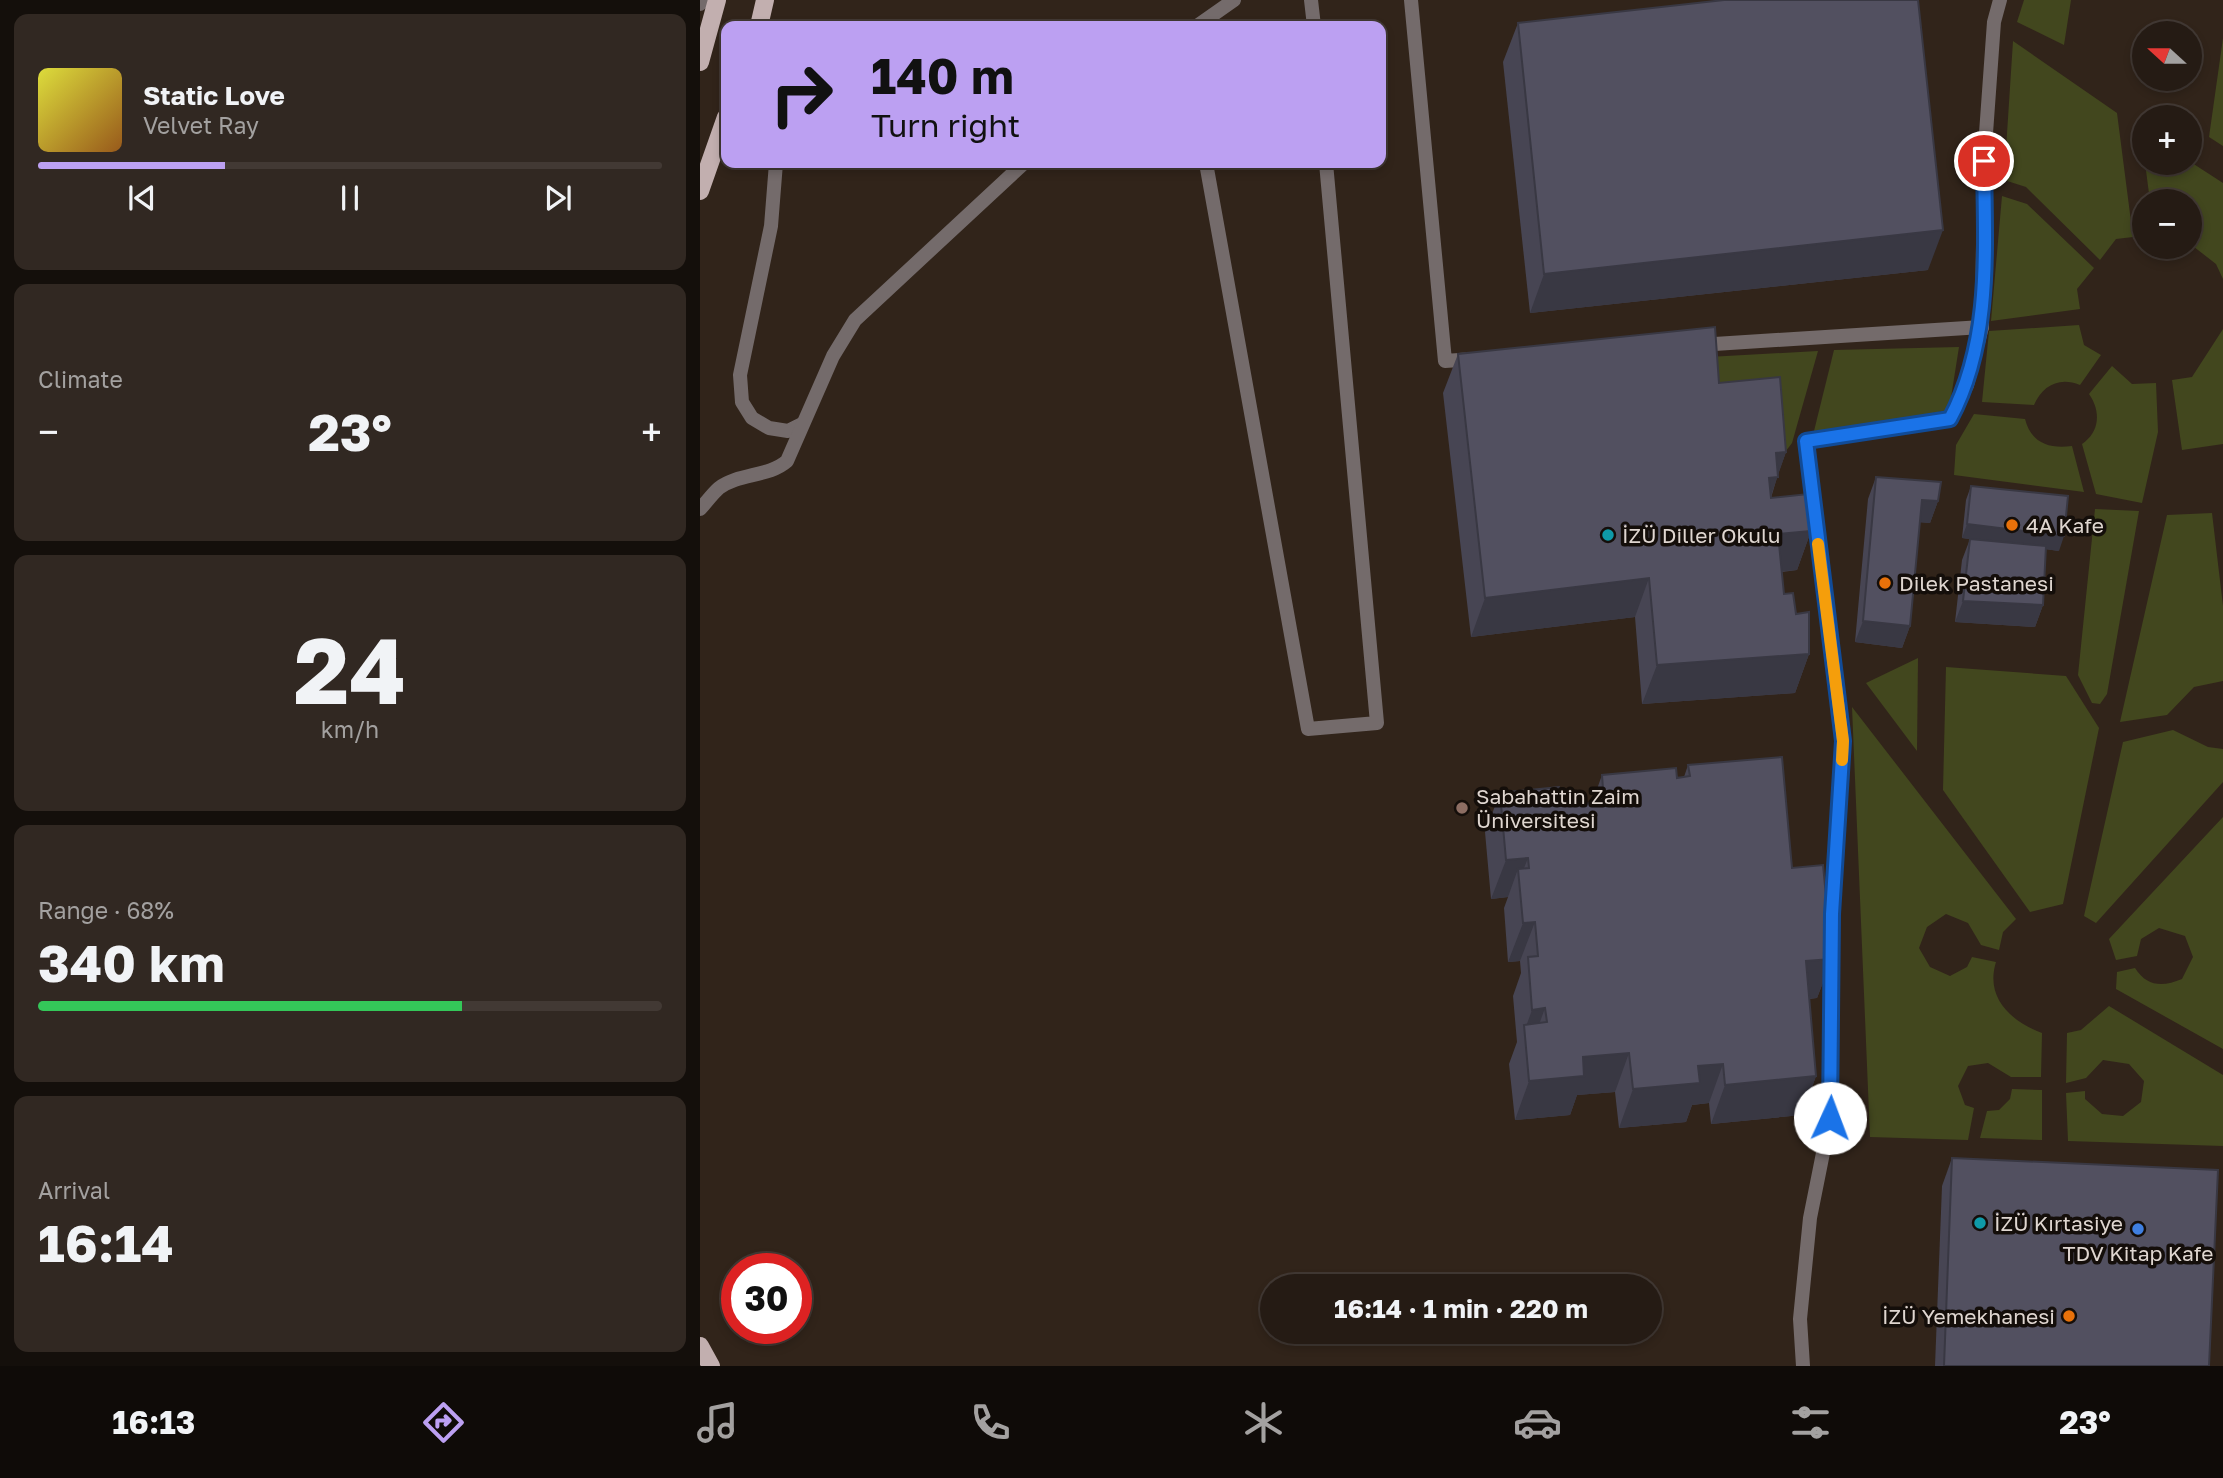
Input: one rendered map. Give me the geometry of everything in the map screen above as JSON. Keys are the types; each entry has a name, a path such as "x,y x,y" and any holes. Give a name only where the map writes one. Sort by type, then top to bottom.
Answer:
{"main road":[{"path":"700,62 717,0"},
{"path":"760,21 766,0"},
{"path":"700,191 721,131"},
{"path":"700,1346 711,1366"}],"street":[{"path":"766,0 766,21"},
{"path":"1204,21 1234,0"},
{"path":"1311,0 1313,21"},
{"path":"1411,0 1445,361 1485,358"},
{"path":"1803,1366 1800,1319 1810,1218 1830,1118 1832,914 1843,741 1806,441 1950,419 1967,386 1982,327 1984,161 1994,22 2000,0"},
{"path":"776,168 771,226 740,375 742,402 752,418 769,428 788,431 802,424"},
{"path":"700,509 720,487 753,473 778,468 787,461 833,356 855,320 1019,168"},
{"path":"1207,168 1308,729 1377,723 1326,168"},
{"path":"1689,345 1982,327"}],"green space":[{"path":"2024,0 2071,0 2064,45 2017,22"},
{"path":"2223,38 2223,146 2209,137"},
{"path":"2013,41 2117,113 2132,237 2116,239 2100,260 2026,187 2004,180"},
{"path":"2202,169 2223,183 2223,279 2216,264 2202,253 2202,189 2148,189 2147,175 2202,175"},
{"path":"2002,196 2027,204 2094,268 2077,289 2080,309 1991,321"},
{"path":"2079,325 2084,345 2101,355 2080,385 2072,382 2052,384 2037,398 2034,405 1982,402 1989,331"},
{"path":"2223,329 2223,444 2182,450 2172,380 2192,377"},
{"path":"1959,347 1949,410 1868,425 1814,431 1834,350"},
{"path":"1818,351 1792,443 1770,472 1490,369"},
{"path":"2112,366 2132,384 2156,383 2158,432 2142,503 2096,494 2082,444 2092,434 2097,421 2096,407 2089,394"},
{"path":"1974,414 2025,419 2032,434 2042,443 2072,446 2084,492 1954,475 1956,445"},
{"path":"2095,509 2139,511 2107,694 2100,704 2092,703 2078,675"},
{"path":"2212,513 2223,606 2223,681 2194,687 2167,715 2120,722 2167,515"},
{"path":"1918,658 1917,751 1866,683"},
{"path":"1946,667 2066,676 2099,728 2063,904 2030,912 1943,790"},
{"path":"1852,707 2016,919 2003,932 1999,950 1981,945 1968,923 1946,914 1927,927 1919,948 1930,967 1950,976 1967,967 1972,957 1996,962 1994,986 1997,997 2020,1022 2042,1033 2041,1077 2011,1077 1988,1063 1968,1066 1958,1086 1965,1105 1974,1108 1968,1140 1870,1137"},
{"path":"2173,730 2208,747 2223,749 2223,782 2096,923 2084,916 2123,742"},
{"path":"2223,817 2223,1049 2116,989 2117,972 2135,968 2145,979 2156,984 2182,979 2193,957 2185,936 2159,928 2141,939 2137,956 2116,960 2109,939"},
{"path":"2109,1006 2223,1075 2223,1146 2068,1141 2066,1093 2085,1091 2085,1099 2102,1114 2123,1116 2141,1102 2144,1081 2129,1064 2103,1060 2086,1078 2066,1083 2067,1033 2081,1030"},
{"path":"2012,1089 2042,1090 2042,1140 1980,1138 1987,1111 1999,1110 2010,1099"}],"building":[{"path":"1724,0 1918,0 1943,230 1544,274 1518,23"},
{"name":"İZÜ Diller Okulu","path":"1715,327 1719,383 1780,377 1786,452 1776,453 1778,477 1769,478 1771,498 1808,494 1811,531 1778,534 1784,594 1793,593 1796,614 1809,612 1809,654 1657,665 1649,578 1485,598 1458,354"},
{"name":"Dilek Pastanesi","path":"1876,477 1941,482 1938,501 1922,500 1910,626 1863,621"},
{"path":"1971,486 2068,496 2064,536 1967,524"},
{"path":"1970,539 2046,546 2043,605 1963,601"},
{"path":"1782,757 1792,868 1823,865 1832,959 1806,961 1816,1076 1725,1085 1723,1064 1698,1066 1700,1083 1633,1089 1629,1053 1583,1057 1584,1076 1529,1081 1524,1025 1547,1022 1545,1008 1532,1010 1528,957 1538,956 1535,922 1523,923 1518,869 1529,868 1528,858 1506,860 1500,793 1559,787 1561,806 1604,802 1602,775 1676,768 1677,778 1690,776 1688,765"},
{"name":"İZÜ Yemekhanesi","path":"1952,1158 2218,1170 2209,1366 1944,1366"}],"slow traffic":[{"path":"1818,544 1843,741 1842,760"}],"place":[{"name":"4A Kafe","path":"2012,525"},
{"name":"İZÜ Diller Okulu","path":"1608,535"},
{"name":"Dilek Pastanesi","path":"1885,583"},
{"name":"Sabahattin Zaim Üniversitesi","path":"1462,808"},
{"name":"İZÜ Kırtasiye","path":"1980,1223"},
{"name":"TDV Kitap Kafe","path":"2138,1229"},
{"name":"İZÜ Yemekhanesi","path":"2069,1316"}],"route":[{"path":"1830,1118 1832,914 1843,741 1806,441 1950,419 1967,386 1982,327 1984,161"}]}
